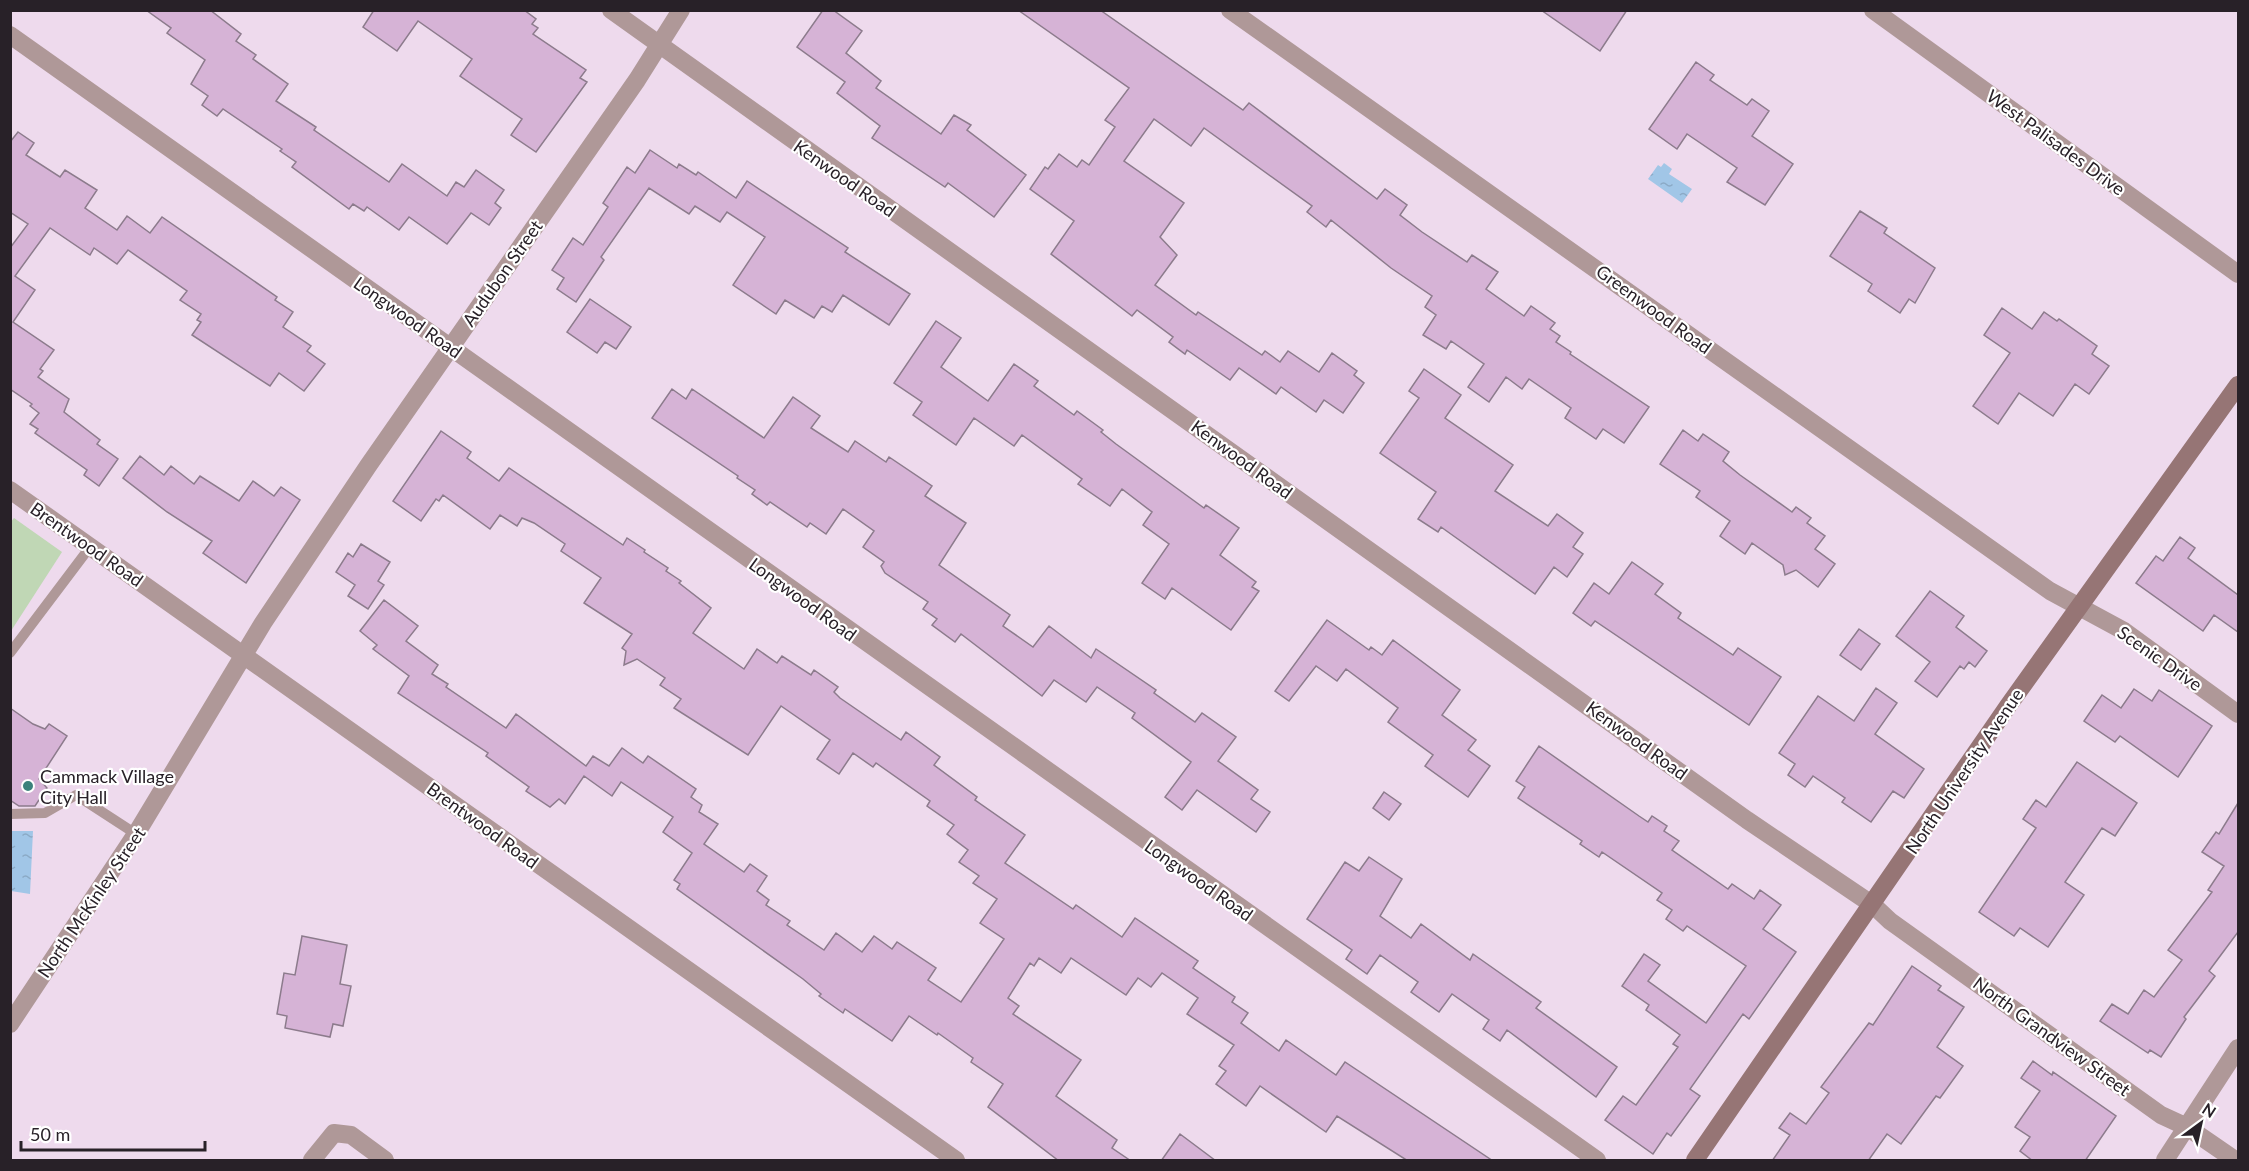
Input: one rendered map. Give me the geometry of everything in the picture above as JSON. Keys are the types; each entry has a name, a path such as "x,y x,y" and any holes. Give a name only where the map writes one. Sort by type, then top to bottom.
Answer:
{"street":[{"name":"Kenwood Road","path":"611,10 1747,820 1873,905"},
{"name":"Audubon Street","path":"243,655 451,346 637,80 681,10"},
{"name":"Greenwood Road","path":"1230,10 2050,591 2079,607"},
{"name":"West Palisades Drive","path":"1873,10 2238,274"},
{"name":"Longwood Road","path":"10,35 1597,1161"},
{"name":"North University Avenue","path":"1695,1161 2079,607 2238,385"},
{"name":"Brentwood Road","path":"10,490 956,1161"},
{"name":"Scenic Drive","path":"2079,607 2124,631 2238,714"},
{"name":"North McKinley Street","path":"10,1024 136,834 196,738 243,655"},
{"name":"North Grandview Street","path":"1873,905 1890,921 2161,1115 2187,1127 2235,1161"},
{"path":"2165,1161 2238,1048"},
{"path":"312,1161 334,1134 351,1135 385,1161"}],"lane":[{"path":"10,653 90,547"},
{"path":"10,814 45,813 76,795 136,834"}],"green space":[{"path":"14,518 62,552 11,631 10,523"}],"water":[{"path":"1664,163 1672,169 1669,174 1692,189 1682,203 1648,179 1658,165 1661,167"},
{"path":"10,831 33,831 30,894 11,891"}],"building":[{"path":"146,10 210,10 241,34 236,41 256,55 253,59 288,84 276,101 316,127 314,130 389,182 402,164 447,196 456,182 464,187 476,170 504,190 495,203 501,208 489,225 471,213 447,244 409,217 399,230 367,207 364,211 353,204 349,209 292,167 296,162 280,151 282,149 223,109 217,116 202,105 208,96 191,84 205,60 167,33 171,28"},
{"path":"374,10 524,10 536,19 532,24 538,28 533,34 586,70 580,78 587,82 536,152 511,135 522,119 460,76 472,59 418,21 397,51 363,27"},
{"path":"823,10 833,10 862,31 846,53 881,81 876,88 941,134 954,115 971,125 967,130 1026,175 994,217 948,183 945,187 872,138 880,126 837,93 845,82 797,47"},
{"path":"1018,10 1100,10 1243,110 1249,103 1377,199 1385,189 1407,205 1400,215 1422,232 1467,262 1472,255 1498,272 1486,289 1524,316 1531,306 1555,323 1550,329 1560,336 1556,342 1571,352 1570,354 1649,407 1624,443 1603,429 1596,439 1565,418 1571,408 1529,379 1522,389 1506,377 1489,402 1468,387 1484,364 1451,341 1446,349 1423,335 1436,315 1425,307 1432,296 1391,268 1331,220 1326,227 1307,212 1312,206 1204,128 1191,146 1154,119 1124,161 1184,203 1160,237 1177,255 1155,285 1196,315 1198,312 1262,355 1265,351 1280,362 1288,351 1319,372 1332,353 1357,371 1354,375 1364,383 1343,413 1324,400 1316,412 1281,387 1276,394 1239,368 1230,380 1187,350 1185,354 1169,342 1173,337 1137,310 1132,316 1051,254 1074,221 1030,189 1045,167 1048,169 1059,154 1077,167 1082,160 1089,165 1115,127 1105,120 1129,88"},
{"path":"1541,10 1627,10 1600,51"},
{"path":"1696,62 1714,75 1710,80 1747,105 1752,99 1769,111 1752,136 1793,164 1765,205 1727,182 1737,168 1687,134 1677,149 1649,129"},
{"path":"18,132 34,143 26,155 60,177 65,170 97,190 85,208 117,230 127,216 150,233 162,217 277,297 275,300 293,312 283,327 311,346 307,351 325,364 304,391 279,373 270,386 192,335 201,322 197,320 201,314 180,300 187,291 128,250 117,264 94,248 90,255 50,228 15,276 35,290 13,322 54,350 40,369 43,371 38,377 69,399 64,412 100,440 97,444 118,459 99,486 84,475 87,470 35,433 38,429 30,424 39,413 30,406 32,404 10,389 10,248 28,224 10,212 10,142"},
{"path":"650,150 677,168 679,164 696,175 698,172 736,198 747,181 848,248 845,252 910,294 889,325 843,295 832,312 822,306 814,318 785,300 776,314 733,285 765,237 727,212 720,222 695,206 689,214 649,188 601,257 604,260 576,302 557,289 564,278 552,270 573,238 583,245 608,207 603,203 627,167 635,173"},
{"path":"1860,211 1887,228 1884,233 1935,268 1915,303 1909,299 1900,313 1868,291 1872,284 1830,256"},
{"path":"590,299 631,327 616,349 605,342 597,353 567,332"},
{"path":"2002,308 2032,329 2044,312 2057,321 2059,319 2097,346 2092,354 2109,366 2089,394 2075,384 2053,416 2019,393 1998,424 1973,406 2010,353 1984,335"},
{"path":"936,321 961,338 941,367 988,401 1014,364 1038,381 1034,386 1074,415 1077,411 1103,430 1101,432 1116,444 1204,508 1206,505 1239,528 1220,555 1256,582 1252,587 1259,591 1231,630 1172,588 1165,599 1142,583 1169,544 1143,525 1152,512 1122,489 1110,506 1078,484 1082,479 1022,435 1014,446 974,418 956,445 913,415 922,402 894,383"},
{"path":"1424,369 1461,395 1445,418 1513,465 1495,491 1548,526 1557,514 1583,533 1573,547 1583,554 1567,577 1554,567 1535,594 1441,527 1438,532 1418,519 1436,492 1380,453 1419,398 1409,391"},
{"path":"672,389 686,399 692,389 764,438 793,397 820,416 811,428 848,452 855,441 886,462 889,457 932,486 925,496 966,523 939,565 1010,615 1003,626 1033,647 1049,626 1091,658 1096,649 1156,690 1154,693 1195,722 1202,713 1236,737 1218,761 1258,790 1251,799 1270,812 1256,832 1197,790 1182,810 1165,797 1191,762 1132,718 1135,713 1097,687 1086,702 1054,680 1042,696 961,634 955,642 932,625 937,619 923,609 928,602 885,573 881,566 884,562 863,547 874,531 843,509 826,534 810,523 807,527 770,502 767,505 752,494 755,490 737,478 738,476 652,418"},
{"path":"1683,430 1698,441 1703,434 1729,452 1723,461 1740,475 1792,512 1796,507 1811,518 1807,523 1825,536 1815,549 1835,564 1818,587 1796,570 1785,575 1783,565 1752,543 1745,554 1720,536 1730,521 1696,497 1700,491 1660,464"},
{"path":"441,431 471,452 467,458 499,481 509,468 623,545 627,538 668,568 666,571 681,581 679,583 711,608 693,633 744,669 757,649 777,663 782,656 811,675 814,670 838,687 834,692 840,698 901,740 906,732 940,757 934,765 977,797 975,800 1025,835 1005,863 1073,909 1076,905 1122,937 1135,918 1198,961 1193,968 1235,997 1232,1002 1248,1013 1241,1023 1279,1051 1286,1040 1336,1075 1345,1062 1493,1161 1408,1161 1337,1116 1326,1132 1260,1086 1246,1106 1216,1084 1226,1071 1219,1066 1234,1045 1187,1014 1198,998 1162,973 1151,987 1138,978 1126,995 1071,958 1061,973 1039,958 1034,966 1030,963 1008,998 1019,1006 1013,1014 1081,1060 1056,1096 1117,1140 1112,1148 1131,1161 1059,1161 988,1107 1003,1084 971,1062 973,1058 938,1033 937,1035 909,1016 892,1041 845,1009 843,1013 819,996 821,994 803,979 677,889 680,884 674,880 692,853 663,832 673,817 621,782 612,796 584,776 565,804 559,799 550,807 526,791 529,787 486,756 488,753 398,693 409,676 373,649 377,645 360,631 384,600 418,626 406,641 438,665 432,674 448,684 446,687 506,728 516,714 586,766 593,756 609,766 622,748 643,763 648,756 696,789 691,797 702,805 699,812 718,824 704,844 744,872 750,864 767,876 757,891 769,900 766,905 790,921 787,925 824,950 836,933 862,952 874,936 892,949 897,942 936,968 928,980 961,1002 1004,939 980,923 997,899 973,883 979,876 959,862 968,850 947,834 954,825 927,806 930,801 876,763 873,767 853,753 839,774 817,759 830,740 781,706 748,755 674,708 681,699 660,685 665,678 637,659 624,665 626,651 622,648 632,634 584,603 601,578 561,551 565,544 534,523 522,518 517,526 500,515 490,529 443,495 439,501 436,499 421,521 393,501"},
{"path":"140,456 164,475 171,466 194,484 200,476 239,501 253,481 274,496 281,487 300,500 246,583 203,553 212,541 167,512 123,478"},
{"path":"2180,537 2195,548 2188,558 2238,595 2238,632 2214,615 2203,631 2136,583 2156,556 2163,561"},
{"path":"361,544 390,562 378,581 384,585 368,609 348,596 355,585 336,572 348,553 353,557"},
{"path":"1632,562 1663,584 1655,594 1681,613 1678,618 1733,655 1738,648 1781,677 1749,725 1595,621 1591,626 1573,613 1594,583 1609,594"},
{"path":"1930,591 1964,616 1956,627 1987,651 1975,667 1969,662 1964,669 1960,666 1937,697 1915,681 1930,662 1896,636"},
{"path":"1327,620 1369,650 1371,647 1382,655 1393,640 1460,690 1442,715 1476,740 1468,750 1490,766 1468,797 1425,766 1433,755 1388,722 1398,708 1346,669 1337,681 1316,666 1289,701 1275,691"},
{"path":"1859,629 1880,644 1861,670 1840,655"},
{"path":"1876,688 1897,703 1875,734 1924,769 1904,798 1893,791 1871,822 1842,802 1845,798 1813,776 1805,787 1788,775 1795,764 1779,753 1818,696 1854,721"},
{"path":"2134,689 2152,701 2159,690 2212,726 2178,777 2120,736 2115,742 2084,721 2102,695 2121,708"},
{"path":"10,708 33,724 45,729 49,724 67,736 39,779 47,788 35,806 19,806 10,800"},
{"path":"1539,746 1648,822 1652,816 1667,826 1664,831 1679,841 1672,850 1728,889 1732,884 1754,899 1760,890 1781,905 1763,929 1796,952 1749,1019 1743,1014 1690,1089 1700,1096 1671,1136 1667,1133 1653,1154 1605,1120 1623,1096 1636,1105 1678,1047 1673,1044 1680,1035 1646,1010 1649,1005 1622,986 1644,954 1660,965 1648,981 1706,1023 1746,966 1687,926 1683,931 1666,919 1672,910 1657,900 1662,893 1602,852 1599,857 1580,844 1582,841 1518,798 1525,787 1516,781"},
{"path":"2077,762 2137,803 2115,836 2102,828 2065,882 2084,895 2048,947 2020,928 2014,936 1979,912 2036,828 2023,819 2036,800 2046,807"},
{"path":"1384,792 1401,804 1389,820 1373,808"},
{"path":"2238,803 2238,932 2209,971 2215,976 2184,1017 2186,1019 2161,1057 2150,1050 2148,1053 2100,1021 2112,1004 2128,1014 2144,990 2154,997 2182,960 2168,950 2212,892 2208,890 2224,866 2202,852 2216,832 2219,834"},
{"path":"1369,857 1402,879 1380,916 1411,938 1421,924 1470,960 1473,954 1541,1002 1536,1008 1617,1067 1596,1097 1507,1030 1500,1041 1483,1029 1489,1020 1452,994 1439,1012 1411,992 1418,982 1380,955 1367,974 1346,959 1352,950 1307,919 1345,862 1359,871"},
{"path":"302,936 347,945 340,984 351,986 343,1026 333,1024 330,1037 285,1028 287,1016 277,1014 284,973 295,975"},
{"path":"1912,966 1941,986 1938,990 1964,1007 1937,1047 1963,1066 1940,1098 1936,1096 1901,1144 1887,1134 1868,1161 1772,1161 1790,1135 1779,1128 1790,1113 1806,1124 1829,1093 1821,1087 1869,1023 1873,1025"},
{"path":"2033,1061 2052,1075 2053,1072 2116,1116 2085,1161 2033,1161 2020,1151 2030,1137 2015,1127 2040,1091 2021,1078"},
{"path":"1180,1134 1216,1161 1161,1161"}],"place":[{"name":"Cammack Village City Hall","path":"28,786"}]}
